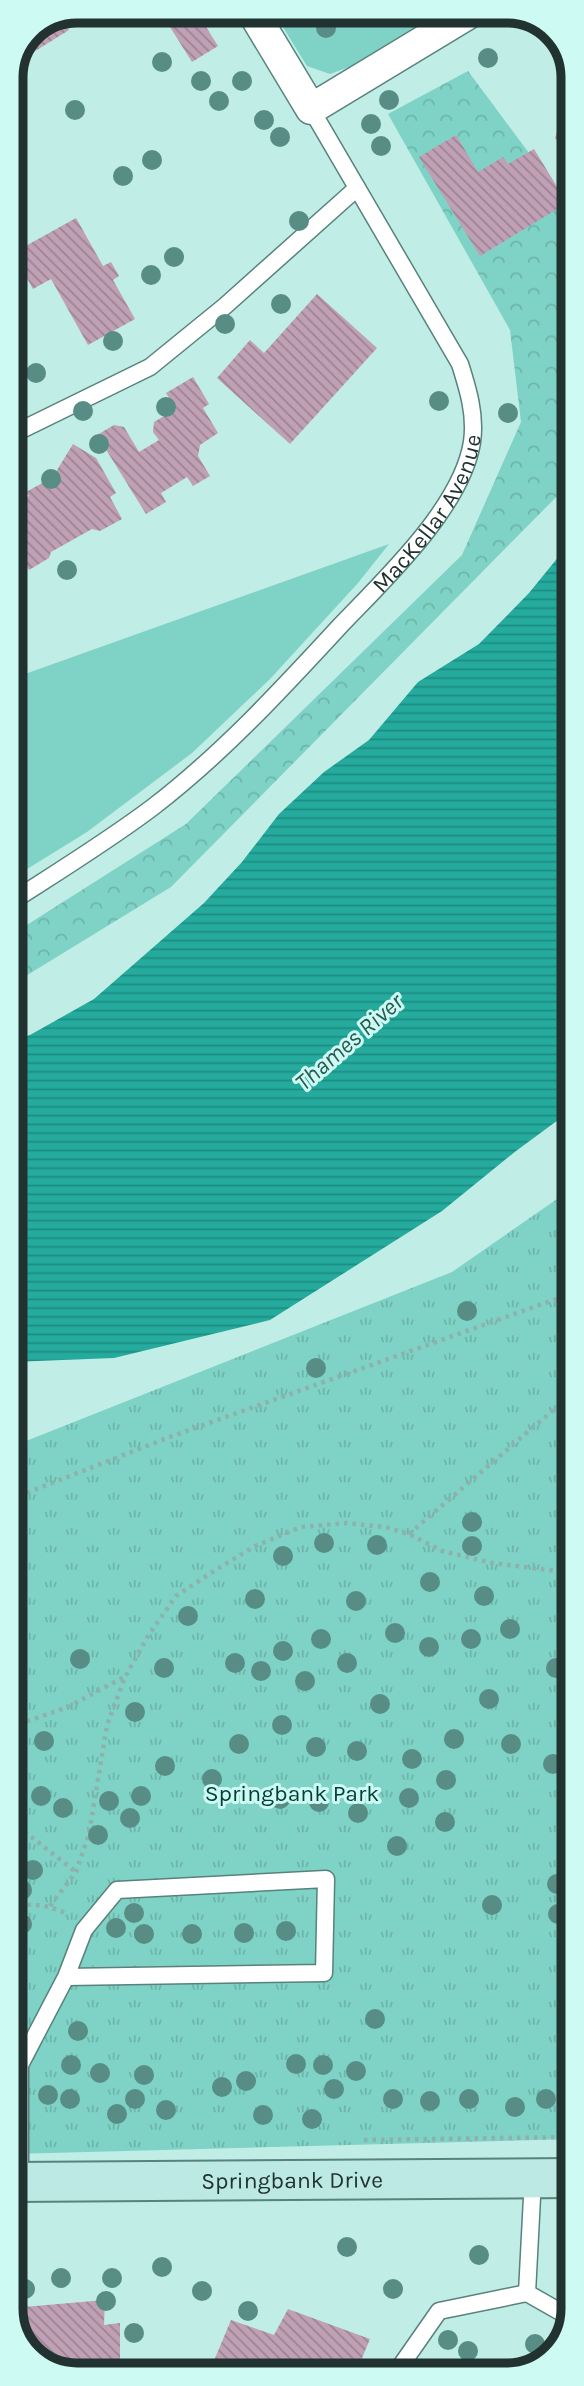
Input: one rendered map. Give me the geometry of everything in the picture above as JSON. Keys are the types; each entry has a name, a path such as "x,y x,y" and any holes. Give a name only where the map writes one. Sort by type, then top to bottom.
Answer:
{"main road":[{"name":"Springbank Drive","path":"23,2182 561,2178"}],"street":[{"name":"MacKellar Avenue","path":"259,23 311,109"},
{"path":"311,109 453,23"}],"lane":[{"name":"MacKellar Avenue","path":"23,894 153,806 251,722 408,553 441,512 461,476 472,442 471,401 460,364 311,109"},
{"path":"23,429 150,367 225,306 357,188"},
{"path":"23,2050 66,1977 84,1930 117,1890 326,1879 324,1973 66,1977"},
{"path":"527,2293 533,2178"},
{"path":"403,2363 439,2311 527,2293 561,2313"}],"path":[{"path":"23,1494 167,1438 561,1297"},
{"path":"409,1534 561,1402"},
{"path":"50,1906 76,1872 89,1834 107,1725 125,1677 148,1636 176,1596 256,1546 301,1527 335,1524 385,1527 409,1534 442,1551 492,1563 561,1572"},
{"path":"23,1723 68,1707 125,1677"},
{"path":"23,1830 76,1872"},
{"path":"23,1906 50,1906 90,1923"}],"green space":[{"path":"280,23 421,23 349,67 330,74 307,66"},
{"path":"468,71 561,196 561,492 171,887 23,978 23,927 186,824 462,555 521,422 510,330 388,114"},
{"path":"389,544 358,583 270,679 192,753 87,832 23,872 23,675"},
{"name":"Springbank Park","path":"561,1196 561,2139 23,2154 23,1442 452,1272"}],"water":[{"name":"Thames River","path":"561,554 561,1118 442,1211 270,1320 114,1358 23,1362 23,1037 94,999 204,903 242,862 279,814 324,772 369,740 418,682 479,644 529,593"}],"building":[{"path":"168,23 204,23 218,46 192,62"},
{"path":"65,24 69,30 27,56 47,32"},
{"path":"561,120 561,141 555,139"},
{"path":"456,135 478,172 503,157 508,164 534,149 561,193 561,207 480,256 419,157"},
{"path":"76,218 103,266 111,262 119,276 113,280 135,319 88,345 51,279 33,289 23,271 23,247"},
{"path":"317,294 377,348 290,444 217,378 250,340 264,353"},
{"path":"193,377 209,404 203,408 218,433 200,445 198,456 210,476 193,486 187,477 161,493 166,502 146,514 97,435 114,425 124,427 139,452 159,440 153,432 154,422 176,409 166,393"},
{"path":"73,444 96,458 116,493 110,497 122,519 100,531 92,529 51,552 49,558 29,570 23,559 23,494 25,498 29,496 26,492 46,481 48,485 53,482 51,480"},
{"path":"105,2300 104,2325 120,2323 120,2363 73,2363 50,2356 41,2350 30,2336 23,2307"},
{"path":"288,2309 370,2339 360,2363 213,2363 231,2320 274,2335"}]}
